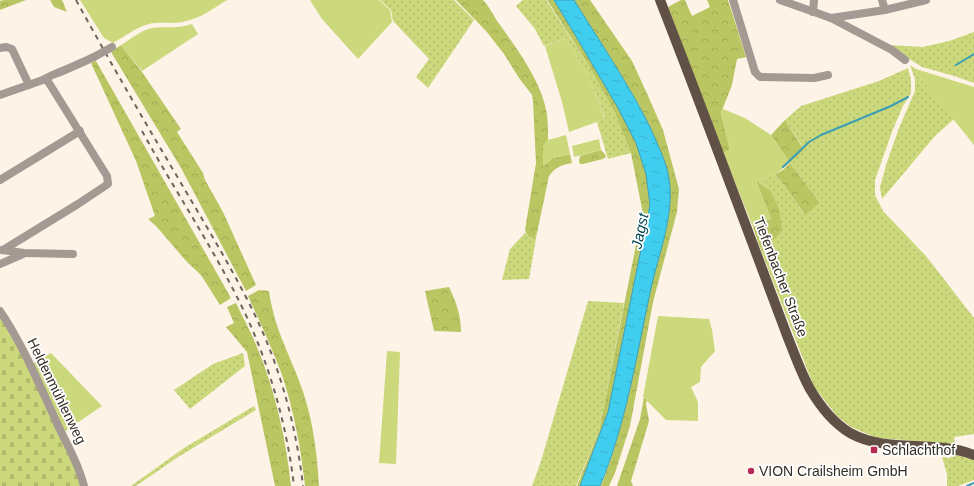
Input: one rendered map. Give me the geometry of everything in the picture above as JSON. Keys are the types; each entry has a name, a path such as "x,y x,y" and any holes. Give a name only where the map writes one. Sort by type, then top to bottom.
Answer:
{"main road":[{"name":"Tiefenbacher Straße","path":"660,0 781,320 801,370 816,400 827,414 839,425 849,432 868,441 893,445 951,449 974,455"}],"street":[{"path":"733,0 755,72 760,77 814,78 828,75"},
{"path":"780,0 831,18 892,50 905,60"},
{"path":"813,12 814,0"},
{"path":"882,0 885,10"},
{"path":"831,18 885,10 926,0"},
{"path":"0,48 9,47 12,49 29,85"},
{"path":"0,95 46,80 53,75 70,69 112,47"},
{"path":"1,250 78,204 108,184 106,176 80,131 46,80"},
{"path":"0,180 80,131"},
{"path":"1,250 24,253 73,254"},
{"path":"0,264 24,253"},
{"name":"Heldenmühlenweg","path":"0,312 16,337 61,432 75,457 84,486"}],"green space":[{"path":"26,0 0,10 0,1"},
{"path":"50,0 62,0 67,12 54,7"},
{"path":"80,0 227,0 192,20 144,25 113,43 104,38"},
{"path":"310,0 379,0 390,10 392,22 358,59 322,19"},
{"path":"380,0 454,0 474,20 428,88 416,77 429,59 393,21 391,10"},
{"path":"456,0 483,0 522,56 535,79 545,103 547,118 548,140 543,147 543,166 553,158 570,154 572,163 559,167 549,176 537,233 534,237 530,237 525,230 536,163 532,95 486,31"},
{"path":"523,0 546,0 588,64 614,111 631,153 608,159 597,122 605,118 589,77 566,38 544,46 535,29 516,6"},
{"path":"547,0 554,0 618,108 636,143 646,174 650,205 608,412 580,486 577,486 599,431 642,209 631,153 614,111 588,64"},
{"path":"574,0 590,0 632,61 663,130 679,189 677,212 653,302 630,426 615,473 609,486 601,486 610,463 630,391 653,278 669,216 670,184 664,158 642,111 624,79"},
{"path":"681,0 685,0 692,16 710,7 707,0 728,0 746,57 737,59 732,85 721,113 730,150 723,153 668,7"},
{"path":"192,24 198,34 142,71 121,45 148,29"},
{"path":"974,32 974,83 922,67 887,45 923,47 949,41"},
{"path":"566,38 589,77 605,119 569,132 562,102 545,46"},
{"path":"121,45 142,72 181,129 177,132 203,173 205,180 223,212 256,285 246,291 181,168 111,52"},
{"path":"96,61 231,298 220,305 201,275 187,262 156,226 148,219 155,216 136,161 91,63"},
{"path":"910,65 916,69 916,73 954,119 935,136 882,199 880,187 887,162 899,128 915,91 915,79"},
{"path":"908,68 911,80 911,93 903,106 893,129 875,180 875,195 883,211 926,256 974,318 974,434 954,437 955,444 877,438 851,427 837,416 814,387 760,248 775,239 779,208 770,190 756,181 776,174 804,214 820,203 790,163 804,149 785,120 801,106 879,81"},
{"path":"916,69 974,87 974,145 916,73"},
{"path":"723,109 745,118 771,135 790,163 776,174 756,181 771,219 753,227 723,153 730,150 721,113"},
{"path":"785,120 804,150 790,163 771,135"},
{"path":"566,135 570,154 553,158 543,166 543,147 548,140"},
{"path":"599,139 601,150 574,157 572,146"},
{"path":"601,150 606,157 580,164 580,156"},
{"path":"790,163 820,203 805,215 776,174"},
{"path":"756,181 770,190 779,208 782,230 775,239 760,248 753,227 771,219"},
{"path":"525,233 528,235 536,235 537,233 529,279 502,280 510,249"},
{"path":"449,287 458,309 461,332 434,331 425,291"},
{"path":"259,290 269,291 277,326 307,404 315,445 319,486 305,486 296,430 282,375 248,296"},
{"path":"588,301 624,303 599,431 576,486 532,486 541,461"},
{"path":"236,303 255,341 269,380 283,433 291,486 275,486 247,352 226,327 234,323 227,307"},
{"path":"0,316 13,338 73,458 82,486 0,486"},
{"path":"658,316 709,319 715,351 701,367 700,382 691,387 698,402 698,421 666,420 643,397"},
{"path":"660,341 646,404 649,421 631,481 633,486 617,486 640,419 654,342"},
{"path":"387,351 400,352 396,464 379,463"},
{"path":"51,353 102,406 64,432 32,364"},
{"path":"243,353 245,366 190,409 174,390 213,364"},
{"path":"254,406 256,410 178,457 136,486 131,486 184,448"},
{"path":"953,454 974,460 974,480 958,486 947,486 947,474 942,457 950,458"}],"water":[{"path":"554,0 574,0 604,47 650,127 667,169 670,184 669,216 653,278 630,391 617,439 600,486 580,486 608,412 650,205 646,174 636,143 618,108"}],"waterway":[{"path":"956,65 974,54"},
{"path":"783,167 809,142 821,135 891,106 908,97"},
{"path":"967,486 974,483"}],"railway":[{"path":"76,0 126,89 225,258 261,328 285,394 296,440 303,486"},
{"path":"142,131 220,265 244,311 262,353 282,419 294,486"}],"place":[{"name":"Schlachthof","path":"874,450"},
{"name":"VION Crailsheim GmbH","path":"751,471"}],"water label":[{"name":"Jagst","path":"640,231"}]}
